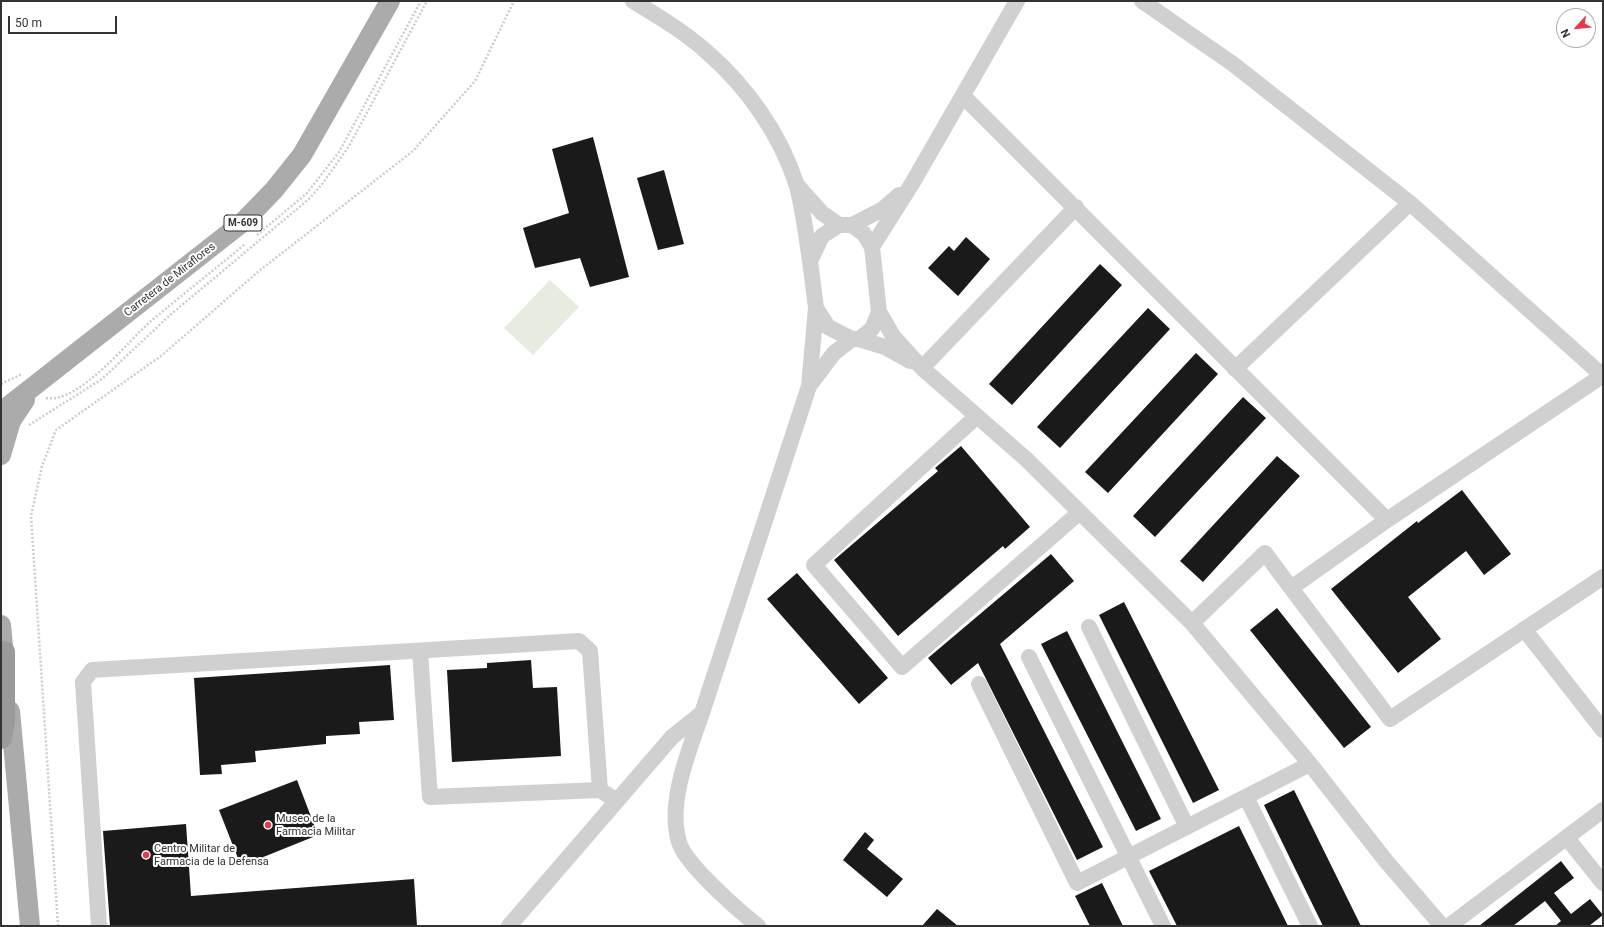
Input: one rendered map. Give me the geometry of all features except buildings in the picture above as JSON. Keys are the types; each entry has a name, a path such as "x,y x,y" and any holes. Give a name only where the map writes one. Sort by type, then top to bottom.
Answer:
{"highway":[{"path":"1,738 4,721 4,652"}],"main road":[{"name":"Carretera de Miraflores","path":"1,412 243,222 274,190 302,155 390,1"},
{"path":"1,455 11,421 32,388"},
{"path":"1,625 30,926"}],"street":[{"path":"633,1 670,23 708,53 742,89 768,123 787,160 796,184 810,261 816,308 809,386 702,713 684,762 675,814 679,844 699,872 758,926"},
{"path":"872,247 913,182 1017,1"},
{"path":"1142,1 1232,64 1410,203 1603,376 1387,520 1291,588"},
{"path":"963,96 1076,207 1235,369 1387,520"},
{"path":"810,261 822,236 883,209 913,182"},
{"path":"796,184 822,213 864,234 872,247 879,312 893,336 922,368 1026,459 1192,623 1310,764 1386,861 1442,926"},
{"path":"1235,369 1410,203"},
{"path":"922,368 1076,207"},
{"path":"816,308 828,327 856,339 885,347 922,368"},
{"path":"809,386 834,353 872,329 879,312"},
{"path":"976,416 814,564 902,666 1080,512"},
{"path":"1192,623 1265,553 1390,718 1603,577"},
{"path":"1089,627 1187,827"},
{"path":"1524,629 1603,730"},
{"path":"99,926 83,682 92,670 579,641 590,651 600,790"},
{"path":"420,651 430,797 600,790 617,801"},
{"path":"1029,657 1163,926"},
{"path":"979,684 1077,883 1310,764"},
{"path":"509,926 672,737 702,713"},
{"path":"1246,797 1310,926"},
{"path":"1449,926 1568,838 1603,810"},
{"path":"1568,838 1603,883"}],"path":[{"path":"58,926 31,516 42,466 56,430 161,356 260,271 413,151 475,81 514,1"}],"shaded area":[{"path":"550,280 579,307 533,355 504,328"}],"place":[{"name":"Museo de la Farmacia Militar","path":"268,825"},
{"name":"Centro Militar de Farmacia de la Defensa","path":"146,855"}]}
